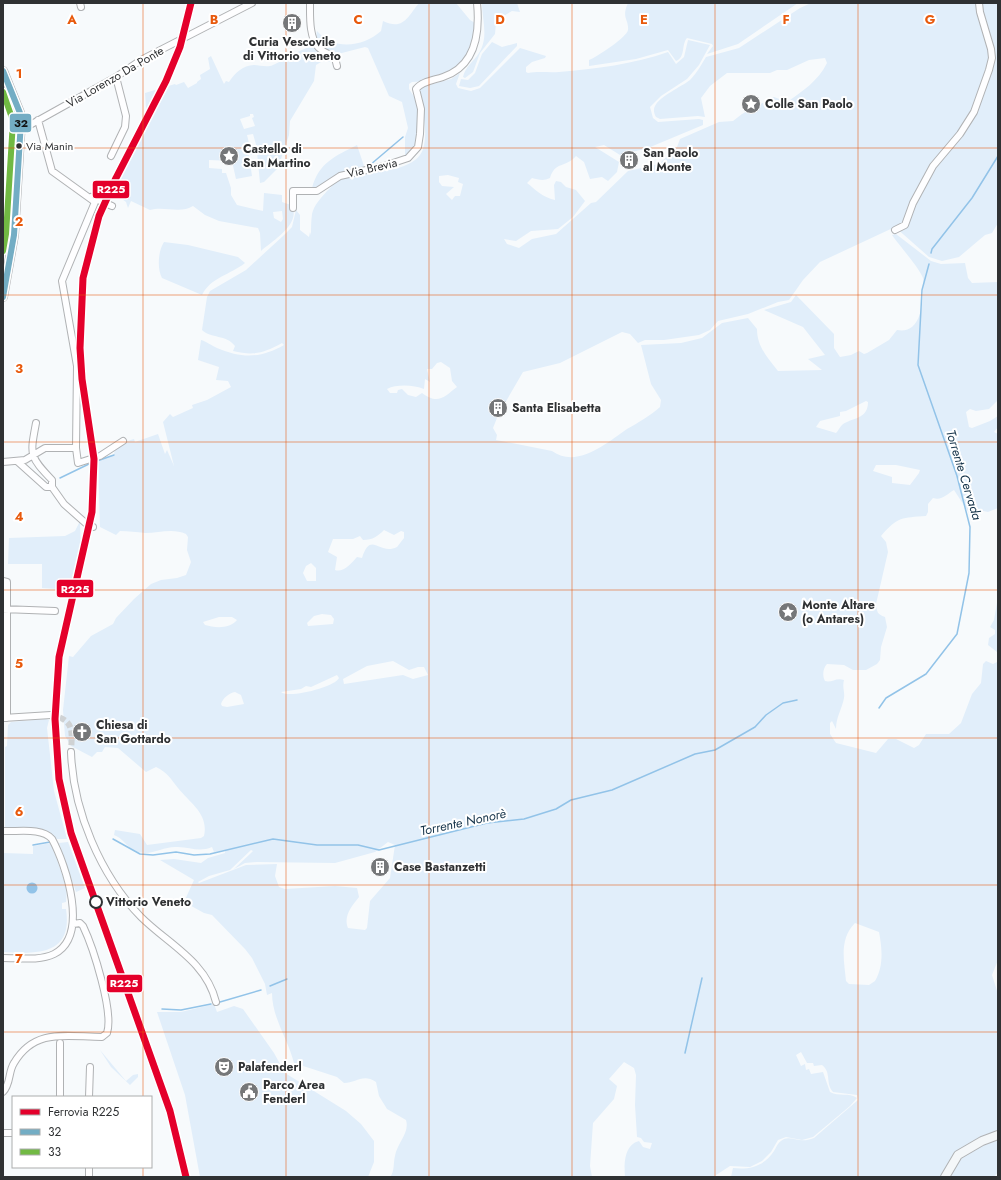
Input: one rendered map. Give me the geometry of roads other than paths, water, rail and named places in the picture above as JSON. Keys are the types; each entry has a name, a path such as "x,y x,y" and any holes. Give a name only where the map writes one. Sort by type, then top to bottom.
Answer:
{"street":[{"name":"Via Lorenzo Da Ponte","path":"21,130 116,77 130,66 252,3"},
{"path":"310,3 310,18 315,43 320,49 335,58 337,66"},
{"name":"Via Brevia","path":"293,208 293,191 317,191 340,176 403,161 414,152 418,147 421,116 416,89 427,82 445,77 461,69 473,50 477,38 479,24 477,3"},
{"path":"895,230 904,225 913,203 933,166 960,134 974,112 992,58 979,3"},
{"path":"3,71 20,113 21,130 14,235 3,292"},
{"path":"111,156 125,127 126,116 116,77"},
{"path":"38,120 52,170 86,197 95,202 62,281 77,366 76,448 78,461 80,464 100,456 123,441"},
{"path":"81,192 111,205"},
{"path":"36,423 32,443 32,456 52,480 52,487 69,509 90,527 94,527"},
{"path":"3,462 17,461 32,456 45,448 76,448"},
{"path":"17,461 46,487 52,487"},
{"path":"5,581 5,718 51,715"},
{"path":"5,610 55,611"},
{"path":"71,752 72,775 80,807 105,868 117,887 142,917 199,968 210,986 216,1002"},
{"path":"3,832 39,832 47,834 52,839 70,890 73,924 68,942 54,954 43,957 3,958"},
{"path":"3,1092 9,1081 9,1073 16,1060 24,1051 38,1041 50,1036 63,1034 102,1037 107,1033 108,1024 101,981 84,929 80,923 73,924"},
{"path":"60,1043 60,1096"},
{"path":"89,1096 90,1067"},
{"path":"945,1177 958,1155 982,1141 998,1135"}],"water":[{"path":"32,882 36,884 38,888 36,892 32,894 28,892 26,888 28,884"}],"waterway":[{"path":"370,165 403,137"},
{"name":"Torrente Cervada","path":"931,253 932,249 972,198 998,156"},
{"name":"Torrente Cervada","path":"879,708 886,698 926,674 957,634 969,573 970,527 957,476 918,365 922,290 929,264"},
{"path":"97,461 114,455"},
{"path":"60,478 91,463"},
{"name":"Torrente Nonorè","path":"113,839 140,854 153,855 176,852 194,855 210,854 273,839 317,845 358,845 379,850 487,823 524,819 556,809 571,800 612,790 695,754 715,750 755,727 766,715 783,703 797,700"},
{"path":"33,845 50,842"},
{"path":"685,1053 702,978"},
{"path":"270,986 287,979"},
{"path":"220,1002 261,990"},
{"path":"162,1009 181,1010 211,1004"}],"tunnel":[{"path":"51,715 59,717 68,723 72,738 71,752"}],"rail line":[{"name":"R225","path":"186,1177 170,1111 71,833 59,779 55,719 59,657 92,512 94,459 82,379 80,348 83,278 99,216 116,178 166,81 180,47 191,3"}],"place":[{"name":"Curia Vescovile di Vittorio veneto","path":"292,23"},
{"name":"Colle San Paolo","path":"751,104"},
{"name":"Via Manin","path":"19,146"},
{"name":"Castello di San Martino","path":"229,156"},
{"name":"San Paolo al Monte","path":"629,160"},
{"name":"Santa Elisabetta","path":"498,408"},
{"name":"Monte Altare (o Antares)","path":"788,612"},
{"name":"Chiesa di San Gottardo","path":"82,732"},
{"name":"Case Bastanzetti","path":"380,867"},
{"name":"Vittorio Veneto","path":"96,902"},
{"name":"Palafenderl","path":"224,1067"},
{"name":"Parco Area Fenderl","path":"249,1092"}]}
